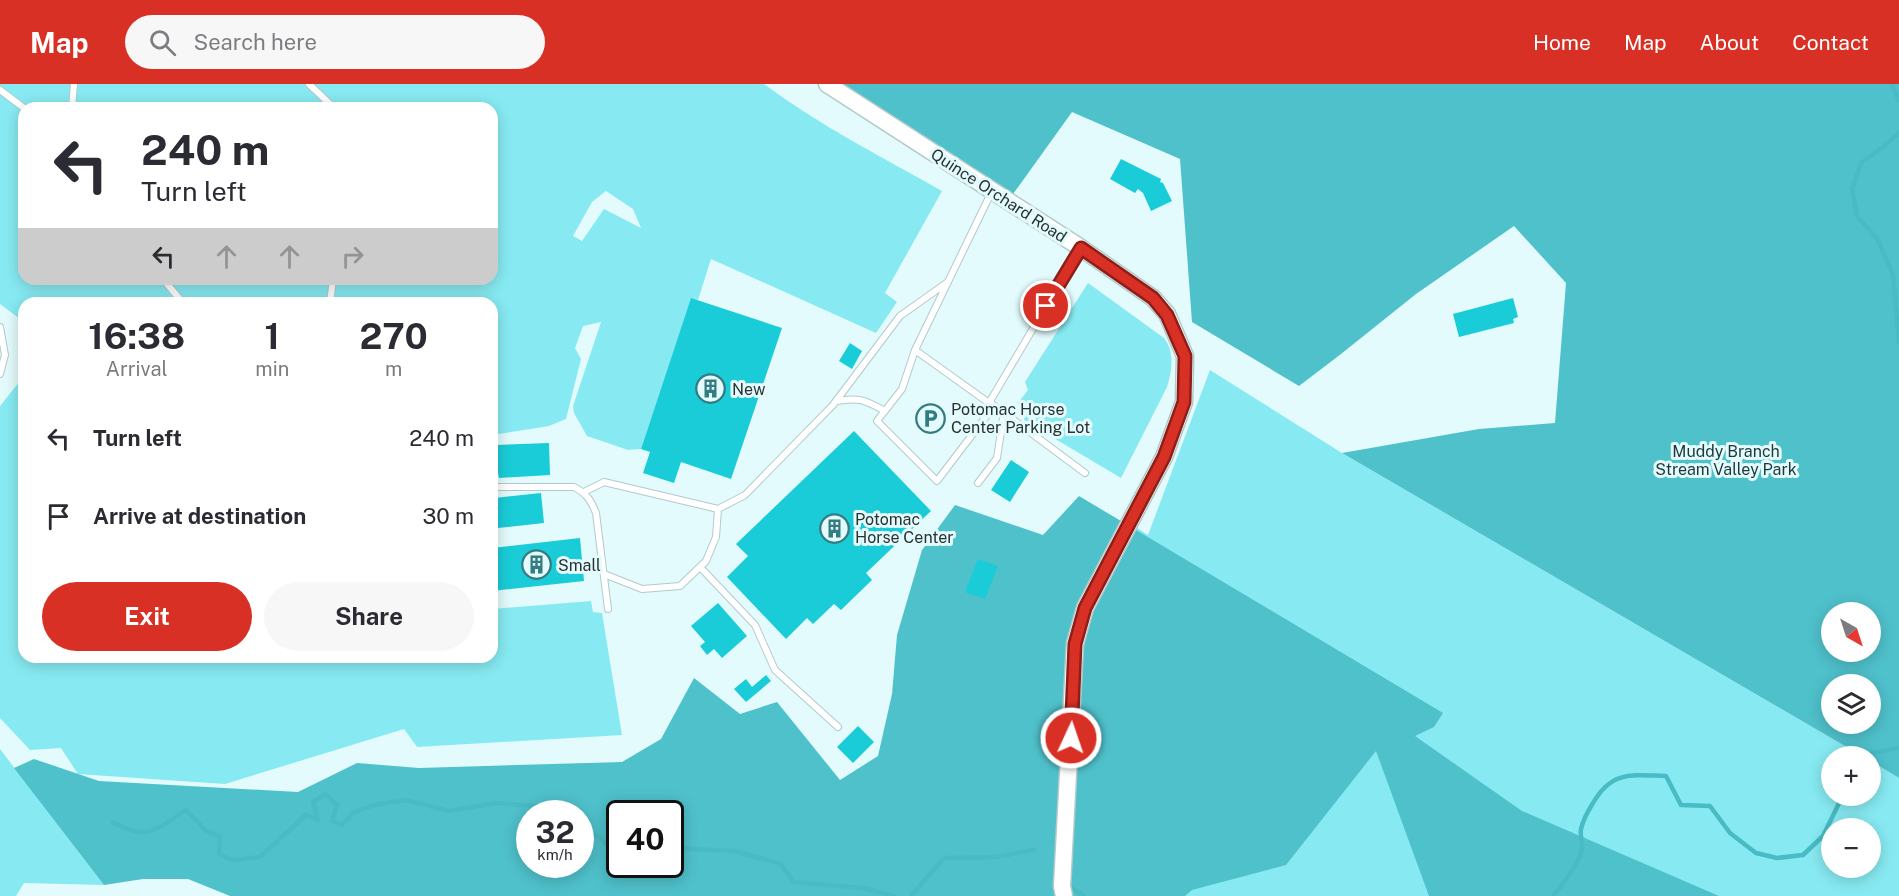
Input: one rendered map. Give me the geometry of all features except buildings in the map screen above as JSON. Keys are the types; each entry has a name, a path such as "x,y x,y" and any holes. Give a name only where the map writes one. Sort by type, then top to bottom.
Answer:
{"street":[{"name":"Quince Orchard Road","path":"827,84 1081,248 1153,298 1167,315 1185,356 1184,402 1164,457 1085,608 1075,644 1062,886 1064,896"}],"lane":[{"path":"72,102 74,84"},
{"path":"309,84 328,102"},
{"path":"0,90 18,104"},
{"path":"992,191 915,350 902,389 877,421 937,481 991,404 1081,248"},
{"path":"584,492 604,482 718,509 745,495 836,401 900,316 948,282"},
{"path":"168,285 178,297"},
{"path":"0,327 5,355 0,374"},
{"path":"915,350 1085,472"},
{"path":"836,401 863,399 885,411"},
{"path":"978,483 997,458 1004,412"},
{"path":"498,488 574,487 584,492 592,501 596,513 608,609"},
{"path":"604,574 642,589 680,586 705,561 716,537 718,509"},
{"path":"700,567 755,624 775,670 838,727"}],"shaded area":[{"path":"0,84 764,84 829,127 942,191 885,293 897,302 876,333 711,259 698,300 691,299 641,449 628,450 587,436 574,413 573,406 601,322 583,326 575,348 581,359 566,419 549,426 498,434 498,297 18,297 18,318 0,304","holes":["606,191 633,209 641,228 604,209 582,241 573,236 592,202"]},
{"path":"1088,283 1164,338 1170,349 1171,368 1167,387 1121,478 1025,421 1018,403 1028,390 1025,382"},
{"path":"1210,370 1342,453 1845,746 1821,746 1821,806 1881,806 1881,767 1899,778 1899,896 1068,896 1134,526 1148,535"},
{"path":"18,384 18,663 498,663 498,609 591,601 593,612 602,613 622,735 417,747 404,729 225,784 78,774 61,748 30,750 0,718 0,406"},
{"path":"0,749 104,885 24,883 16,896 0,896"}],"green space":[{"name":"Muddy Branch Stream Valley Park","path":"827,84 1899,84 1899,778 1881,767 1881,746 1845,746 1824,734 1881,734 1881,674 1821,674 1821,732 1342,453 1479,429 1555,423 1566,283 1514,226 1416,294 1299,386 1192,322 1180,159 1072,112 1008,201"},
{"path":"1079,496 1443,713 1434,727 1415,736 1522,811 1719,896 1429,896 1376,751 1286,865 1192,890 1185,896 230,896 188,879 143,879 104,885 14,768 34,759 99,781 298,792 357,763 419,768 622,762 661,739 694,678 740,714 777,702 840,780 878,756 892,694 897,635 922,550 955,505 1043,535"}],"waterway":[{"path":"1892,84 1899,101"},
{"path":"1899,133 1861,163 1852,189 1857,216 1878,240 1893,275 1899,342"},
{"path":"1881,751 1899,748"},
{"path":"1553,896 1581,854 1581,829 1591,806 1600,792 1615,780 1624,777 1666,776 1681,805 1710,806 1730,833 1756,853 1777,858 1803,855 1823,836 1838,806"},
{"path":"113,822 135,831 151,831 186,810 205,830 220,837 219,854 232,860 260,857 306,815 318,820 313,802 325,794 337,805 332,821 342,825 354,812 378,804 406,800 449,811 495,803 516,805"},
{"path":"594,834 606,844"},
{"path":"684,849 734,851 781,864 793,882 863,888 894,896"},
{"path":"911,896 944,858 996,857 1034,850"},
{"path":"1073,889 1084,896"}],"place":[{"name":"New","path":"711,389"},
{"name":"Potomac Horse Center Parking Lot","path":"930,418"},
{"name":"Potomac Horse Center","path":"834,528"},
{"name":"Small","path":"537,565"}],"route":[{"path":"1046,306 1081,248 1153,298 1167,315 1185,356 1184,402 1164,457 1085,608 1075,644 1071,738"}]}
